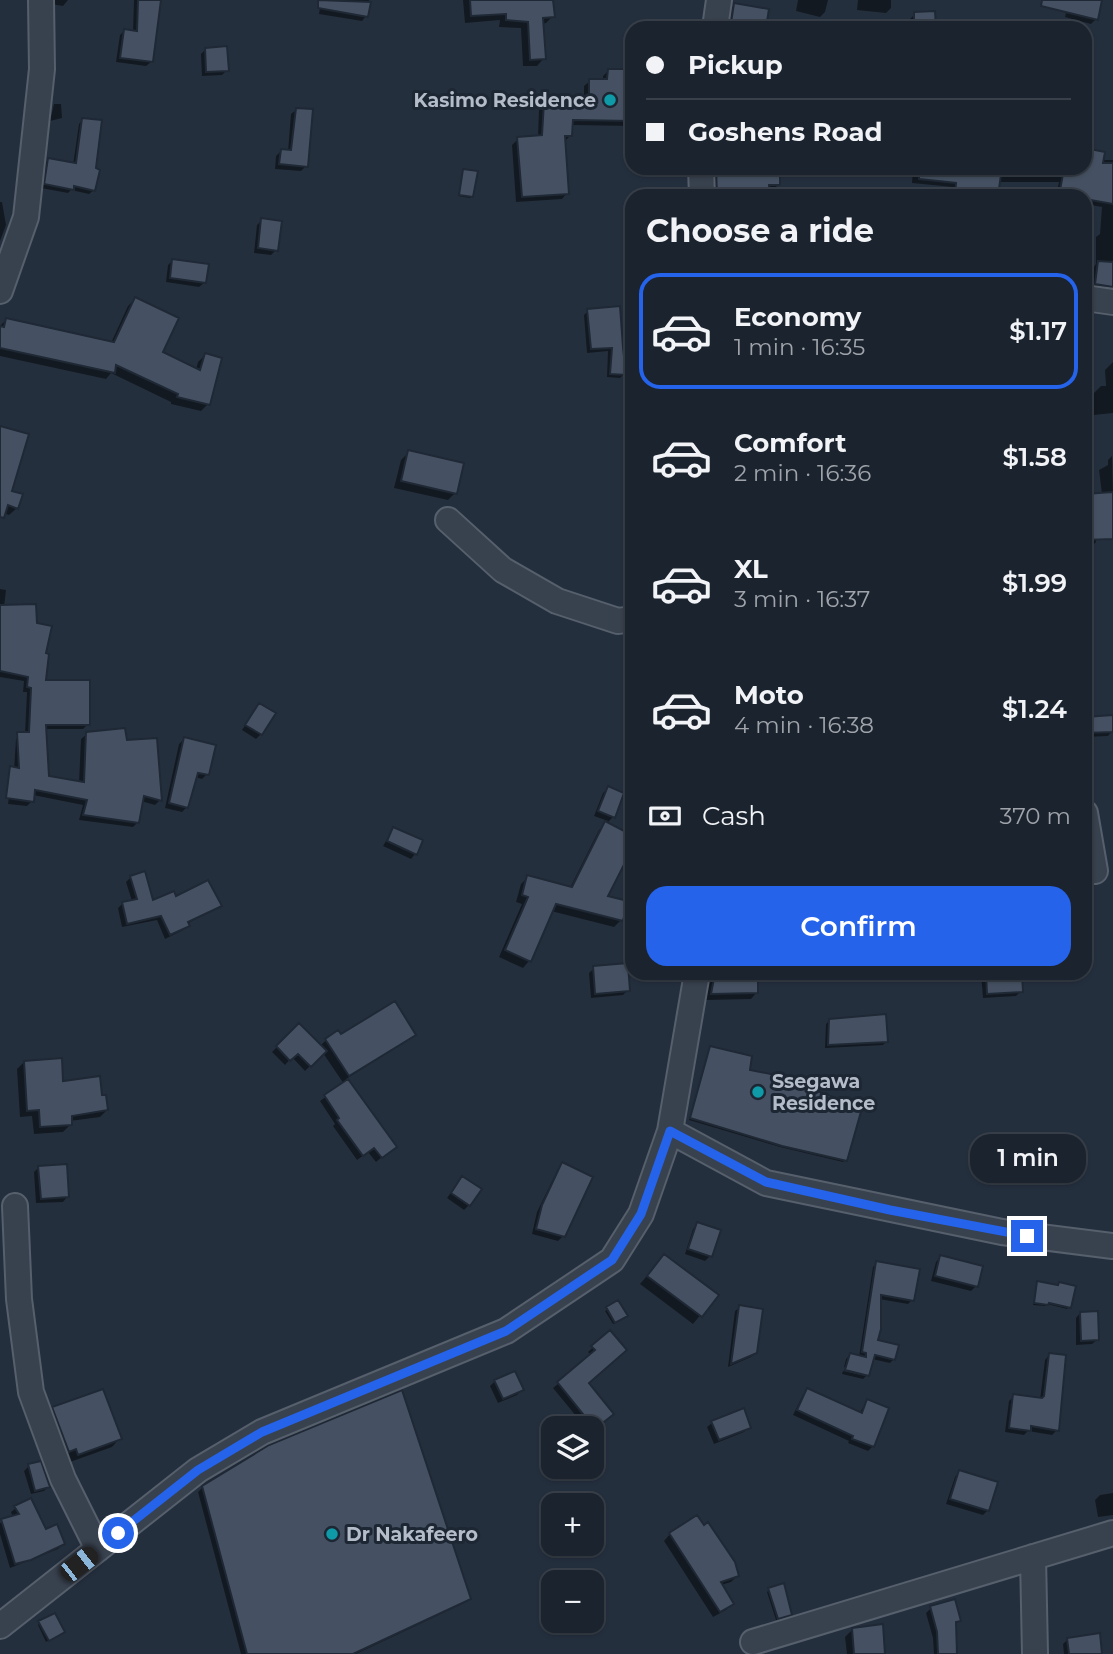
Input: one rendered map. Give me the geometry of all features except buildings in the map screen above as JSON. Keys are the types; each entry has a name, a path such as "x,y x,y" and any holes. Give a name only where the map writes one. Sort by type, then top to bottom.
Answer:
{"street":[{"path":"0,291 26,217 42,69 41,0"},
{"path":"716,21 719,0"},
{"path":"1092,299 1113,302"},
{"path":"448,520 503,570 557,601 618,621 625,620"},
{"path":"1092,844 1098,871"},
{"path":"0,1626 198,1470 262,1432 506,1331 612,1260 641,1214 670,1131 696,980"},
{"path":"670,1131 766,1182 1002,1232 1113,1246"},
{"path":"15,1206 19,1299 31,1392 63,1479 98,1549"},
{"path":"754,1642 1113,1533"},
{"path":"1033,1557 1035,1654"}],"place":[{"name":"Kasimo Residence","path":"610,100"},
{"name":"Ssegawa Residence","path":"758,1092"},
{"name":"Dr Nakafeero","path":"332,1534"}],"route":[{"path":"118,1533 198,1470 262,1432 506,1331 612,1260 641,1214 670,1131 766,1182 890,1210 1027,1236"}]}
